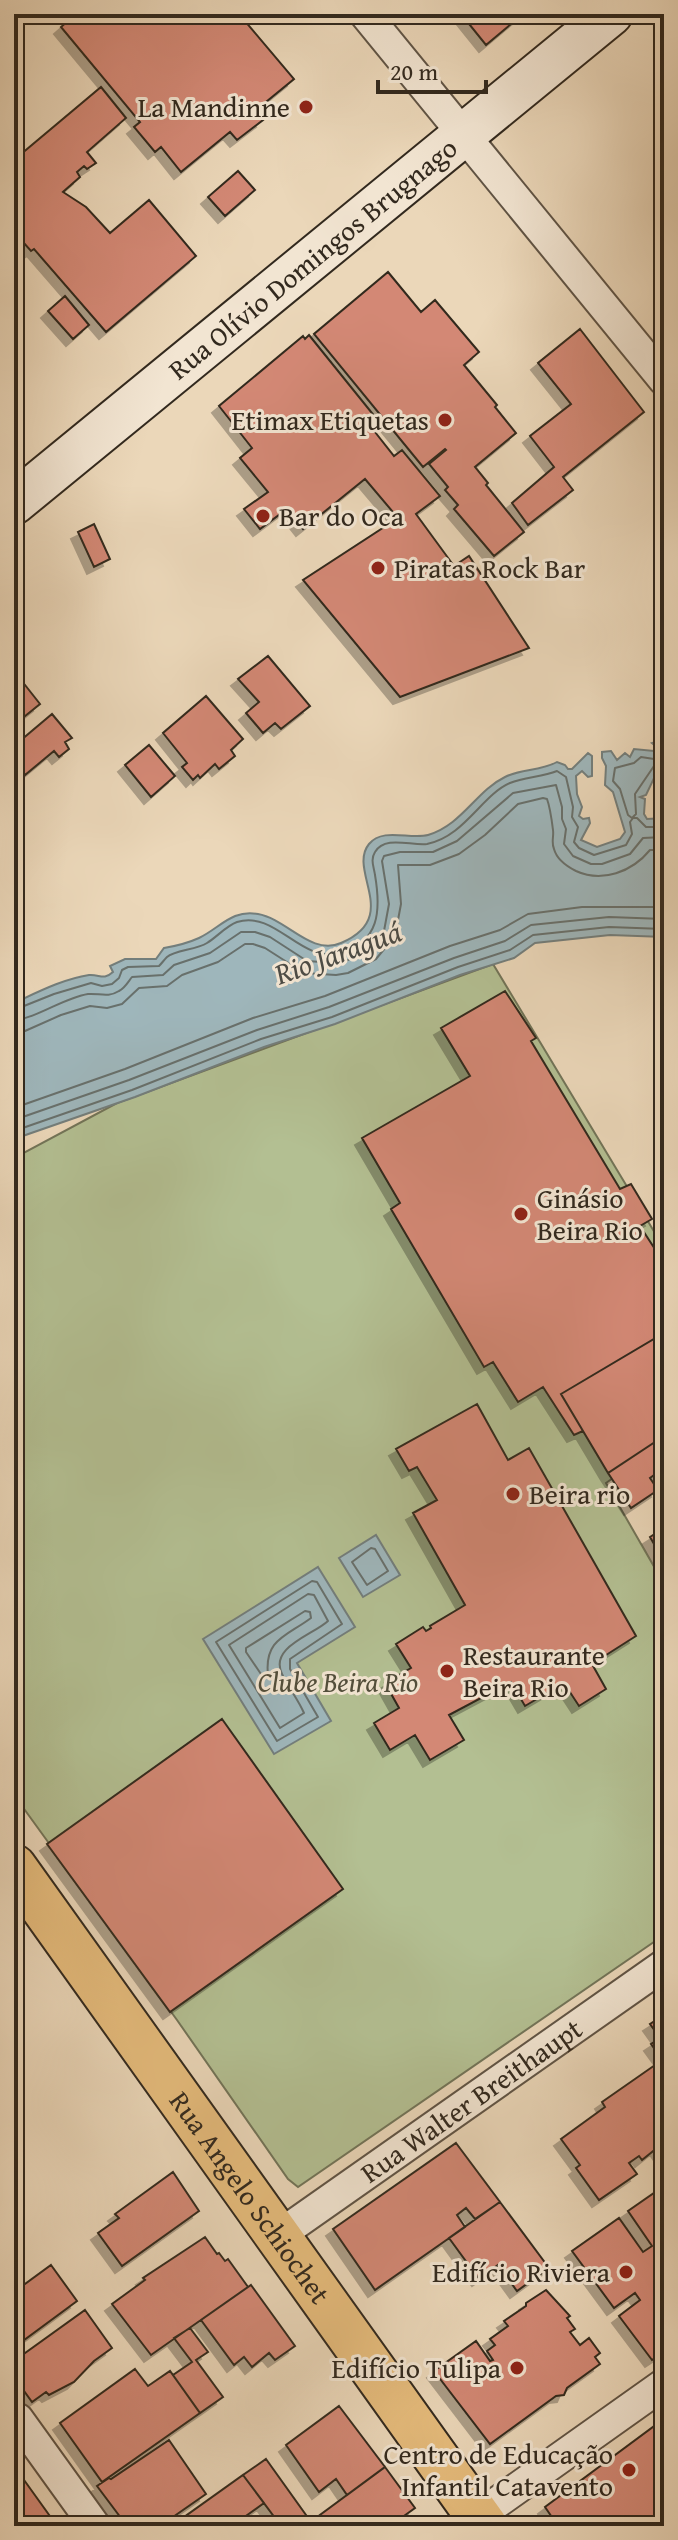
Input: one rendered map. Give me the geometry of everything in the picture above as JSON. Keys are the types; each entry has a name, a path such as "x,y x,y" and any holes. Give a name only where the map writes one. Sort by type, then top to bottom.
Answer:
{"main road":[{"name":"Rua Olívio Domingos Brugnago","path":"14,503 611,14"},
{"name":"Rua Angelo Schiochet","path":"25,1882 278,2236 476,2523"}],"street":[{"path":"365,14 664,380"},
{"name":"Rua Walter Breithaupt","path":"278,2236 664,1965"},
{"path":"476,2523 664,2384"},
{"path":"18,2419 95,2526"}],"green space":[{"name":"Clube Beira Rio","path":"493,964 664,1248 664,1442 606,1483 664,1584 664,1935 298,2187 288,2179 14,1795 14,1158 117,1103"}],"water":[{"name":"Rio Jaraguá","path":"664,739 664,765 646,795 640,797 645,799 644,814 647,819 664,818 664,937 610,935 535,943 514,958 14,1139 14,1003 70,980 89,975 107,976 113,972 110,966 125,959 156,959 164,948 199,938 241,914 269,917 319,945 341,943 359,932 368,920 371,907 364,855 375,839 389,835 428,835 450,824 505,777 557,762 572,769 588,753 592,756 592,776 588,777 582,771 576,776 577,794 582,807 579,816 589,818 590,823 581,840 597,847 620,839 625,832 613,792 605,785 606,766 602,752 611,751 617,760 625,753 630,757 634,749 654,751 657,747 652,743"},
{"path":"376,1535 400,1575 363,1597 339,1558"},
{"path":"318,1567 355,1627 297,1663 331,1721 274,1754 203,1639"}],"building":[{"path":"76,14 239,14 294,79 255,111 263,120 237,140 230,132 181,172 161,147 155,152 134,127 140,122 61,27"},
{"path":"461,14 523,14 486,45"},
{"path":"101,87 126,118 87,152 96,163 87,169 84,166 77,172 80,177 63,192 86,207 110,233 149,200 196,256 106,332 34,249 31,251 14,232 14,160"},
{"path":"238,171 255,190 225,216 208,197"},
{"name":"Etimax Etiquetas","path":"388,272 421,312 435,300 479,352 464,365 516,433 475,467 524,532 494,556 454,509 458,505 445,490 448,487 429,464 446,450 423,467 314,334"},
{"path":"65,296 89,325 73,339 48,311"},
{"path":"580,329 644,412 563,477 573,490 528,525 512,503 554,467 530,436 571,404 538,363"},
{"name":"Bar do Oca","path":"309,335 380,423 377,426 380,430 375,432 394,456 402,450 440,496 416,514 454,566 469,556 529,648 400,697 303,580 398,518 365,479 303,529 287,509 260,529 244,509 268,492 240,458 252,448 219,406 303,336 305,339"},
{"path":"94,524 110,559 94,567 78,532"},
{"path":"268,656 310,706 281,729 275,723 263,733 246,713 259,702 238,679"},
{"path":"14,671 40,704 14,725"},
{"path":"206,696 243,739 231,750 235,756 219,769 215,764 200,778 198,775 193,780 182,767 187,763 163,733"},
{"path":"52,714 72,738 65,742 69,749 59,757 54,751 25,775 14,762 14,746"},
{"path":"149,745 175,776 151,797 125,765"},
{"name":"Ginásio Beira Rio","path":"505,991 536,1038 531,1041 620,1189 631,1184 652,1219 640,1226 664,1263 664,1333 561,1394 583,1431 574,1435 543,1387 518,1402 493,1362 484,1367 391,1209 400,1203 362,1138 470,1076 441,1028"},
{"path":"664,1333 664,1436 608,1473 561,1394"},
{"path":"477,1404 508,1460 529,1448 636,1636 592,1664 606,1689 579,1706 564,1683 525,1706 511,1682 449,1715 464,1740 430,1760 415,1735 390,1750 374,1723 399,1708 385,1683 411,1668 396,1644 423,1627 426,1631 465,1605 413,1513 437,1500 417,1467 409,1471 396,1449"},
{"path":"664,1436 664,1484 657,1473 650,1478 658,1490 631,1508 608,1473"},
{"path":"664,1528 664,1561 650,1537"},
{"path":"222,1719 343,1889 170,2012 47,1844"},
{"path":"664,2015 664,2062 651,2044 660,2038 650,2024"},
{"path":"655,2065 664,2077 664,2158 657,2148 642,2160 639,2156 629,2163 637,2174 599,2200 576,2168 580,2165 561,2139 605,2107 602,2102"},
{"path":"456,2143 500,2202 475,2219 466,2208 457,2215 465,2227 375,2290 333,2229"},
{"path":"173,2172 199,2211 122,2266 98,2233 119,2218 115,2214"},
{"name":"Edifício Riviera","path":"664,2186 664,2352 652,2360 619,2316 640,2300 635,2293 614,2308 572,2251 619,2218 643,2252 652,2246 628,2211"},
{"path":"500,2202 549,2268 517,2291 498,2265 479,2279 449,2238"},
{"path":"205,2237 217,2254 225,2261 228,2259 248,2287 151,2355 112,2304 145,2280 143,2278"},
{"path":"51,2265 77,2301 16,2346 14,2292"},
{"path":"251,2285 295,2346 275,2360 269,2353 252,2367 244,2357 234,2365 201,2320"},
{"name":"Edifício Tulipa","path":"546,2290 570,2316 567,2318 575,2329 570,2332 580,2345 589,2338 600,2353 595,2357 600,2364 567,2388 564,2395 556,2396 490,2444 434,2371 476,2341 490,2361 493,2360 487,2351 495,2345 490,2339 508,2326 504,2321"},
{"path":"85,2310 112,2348 74,2382 49,2395 46,2392 32,2402 14,2377 14,2361"},
{"path":"190,2328 208,2352 196,2360 223,2397 200,2413 173,2375 192,2362 174,2338"},
{"path":"135,2369 148,2386 170,2371 200,2413 102,2482 60,2423"},
{"path":"339,2406 385,2467 347,2495 336,2479 319,2492 286,2445"},
{"name":"Centro de Educação Infantil Catavento","path":"657,2424 664,2433 664,2514 647,2526 558,2526 545,2507"},
{"path":"169,2440 206,2494 160,2526 127,2526 97,2486"},
{"path":"266,2459 311,2522 305,2526 281,2526 243,2475"},
{"path":"14,2466 52,2519 42,2526 14,2526"},
{"path":"385,2467 415,2508 390,2526 305,2526"},
{"path":"243,2475 264,2503 239,2521 243,2526 176,2526 182,2522 180,2520"}],"place":[{"name":"La Mandinne","path":"306,107"},
{"name":"Etimax Etiquetas","path":"445,420"},
{"name":"Bar do Oca","path":"263,516"},
{"name":"Piratas Rock Bar","path":"378,568"},
{"name":"Ginásio Beira Rio","path":"521,1214"},
{"name":"Beira rio","path":"513,1494"},
{"name":"Restaurante Beira Rio","path":"447,1671"},
{"name":"Edifício Riviera","path":"626,2272"},
{"name":"Edifício Tulipa","path":"517,2368"},
{"name":"Centro de Educação Infantil Catavento","path":"629,2470"}]}
